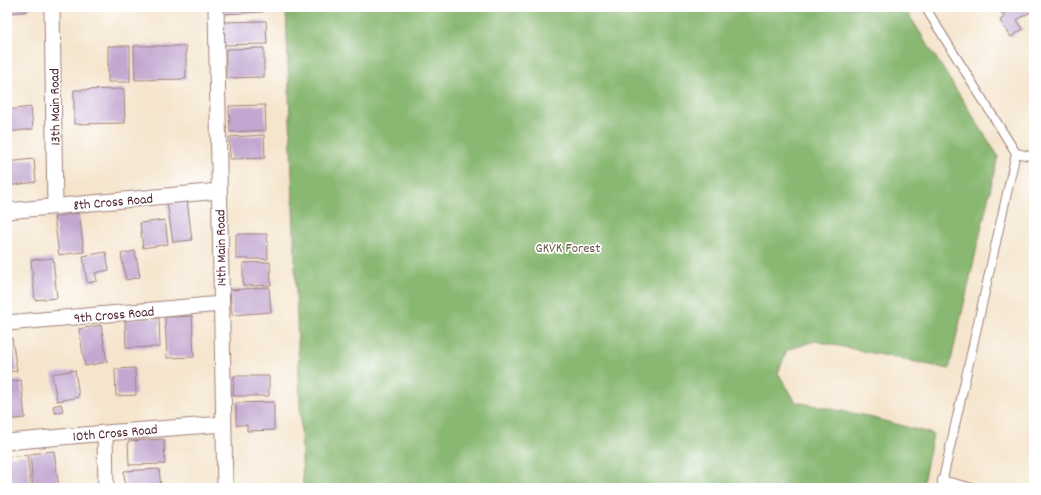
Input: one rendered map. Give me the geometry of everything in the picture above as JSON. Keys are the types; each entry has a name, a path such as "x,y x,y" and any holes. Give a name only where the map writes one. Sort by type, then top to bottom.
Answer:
{"street":[{"name":"13th Main Road","path":"52,7 55,206"},
{"name":"14th Main Road","path":"216,7 225,488"},
{"name":"8th Cross Road","path":"7,211 219,191"},
{"name":"9th Cross Road","path":"7,323 221,304"},
{"name":"10th Cross Road","path":"7,442 223,424"},
{"path":"105,433 106,488"}],"lane":[{"path":"925,7 1016,153 1034,158"},
{"path":"973,488 942,484 1016,153"}],"green space":[{"name":"GKVK Forest","path":"286,7 904,7 998,156 949,369 815,341 787,350 778,373 796,402 862,415 933,434 922,488 303,488"}],"building":[{"path":"11,7 28,7 28,11 12,13"},
{"path":"223,7 262,7 263,12 223,14"},
{"path":"999,7 1034,7 1034,10 1017,20 1023,29 1011,37 1000,20 1005,17"},
{"path":"266,21 267,44 222,45 222,22"},
{"path":"108,46 130,46 130,82 108,82"},
{"path":"134,46 186,46 186,79 135,80"},
{"path":"264,48 264,77 226,78 226,49"},
{"path":"124,89 125,123 74,124 74,90"},
{"path":"265,105 266,130 230,132 229,106"},
{"path":"31,107 33,129 7,132 7,110"},
{"path":"264,135 265,158 230,159 229,137"},
{"path":"34,159 36,182 7,186 7,162"},
{"path":"187,200 192,240 173,242 167,203"},
{"path":"79,213 84,252 59,255 54,217"},
{"path":"165,220 168,244 143,248 140,223"},
{"path":"236,234 267,234 268,259 236,259"},
{"path":"135,251 140,277 126,280 121,254"},
{"path":"106,252 109,270 95,273 97,281 87,283 83,256"},
{"path":"53,258 57,298 35,300 31,260"},
{"path":"270,262 271,285 243,286 243,263"},
{"path":"269,287 271,312 232,315 230,290"},
{"path":"192,316 194,357 167,358 165,317"},
{"path":"159,318 160,347 126,348 125,320"},
{"path":"101,325 107,362 85,366 79,329"},
{"path":"12,338 17,371 7,372 7,339"},
{"path":"135,368 136,395 116,396 115,369"},
{"path":"75,370 79,397 57,401 52,374"},
{"path":"234,376 269,376 269,396 233,396"},
{"path":"21,380 25,418 7,420 7,382"},
{"path":"274,402 274,430 247,431 247,425 236,425 236,403"},
{"path":"61,404 63,411 55,413 53,406"},
{"path":"164,439 165,464 129,465 128,441"},
{"path":"54,451 59,488 33,488 30,454"},
{"path":"27,455 31,488 7,488 7,457"},
{"path":"159,469 161,488 125,488 124,471"}]}
